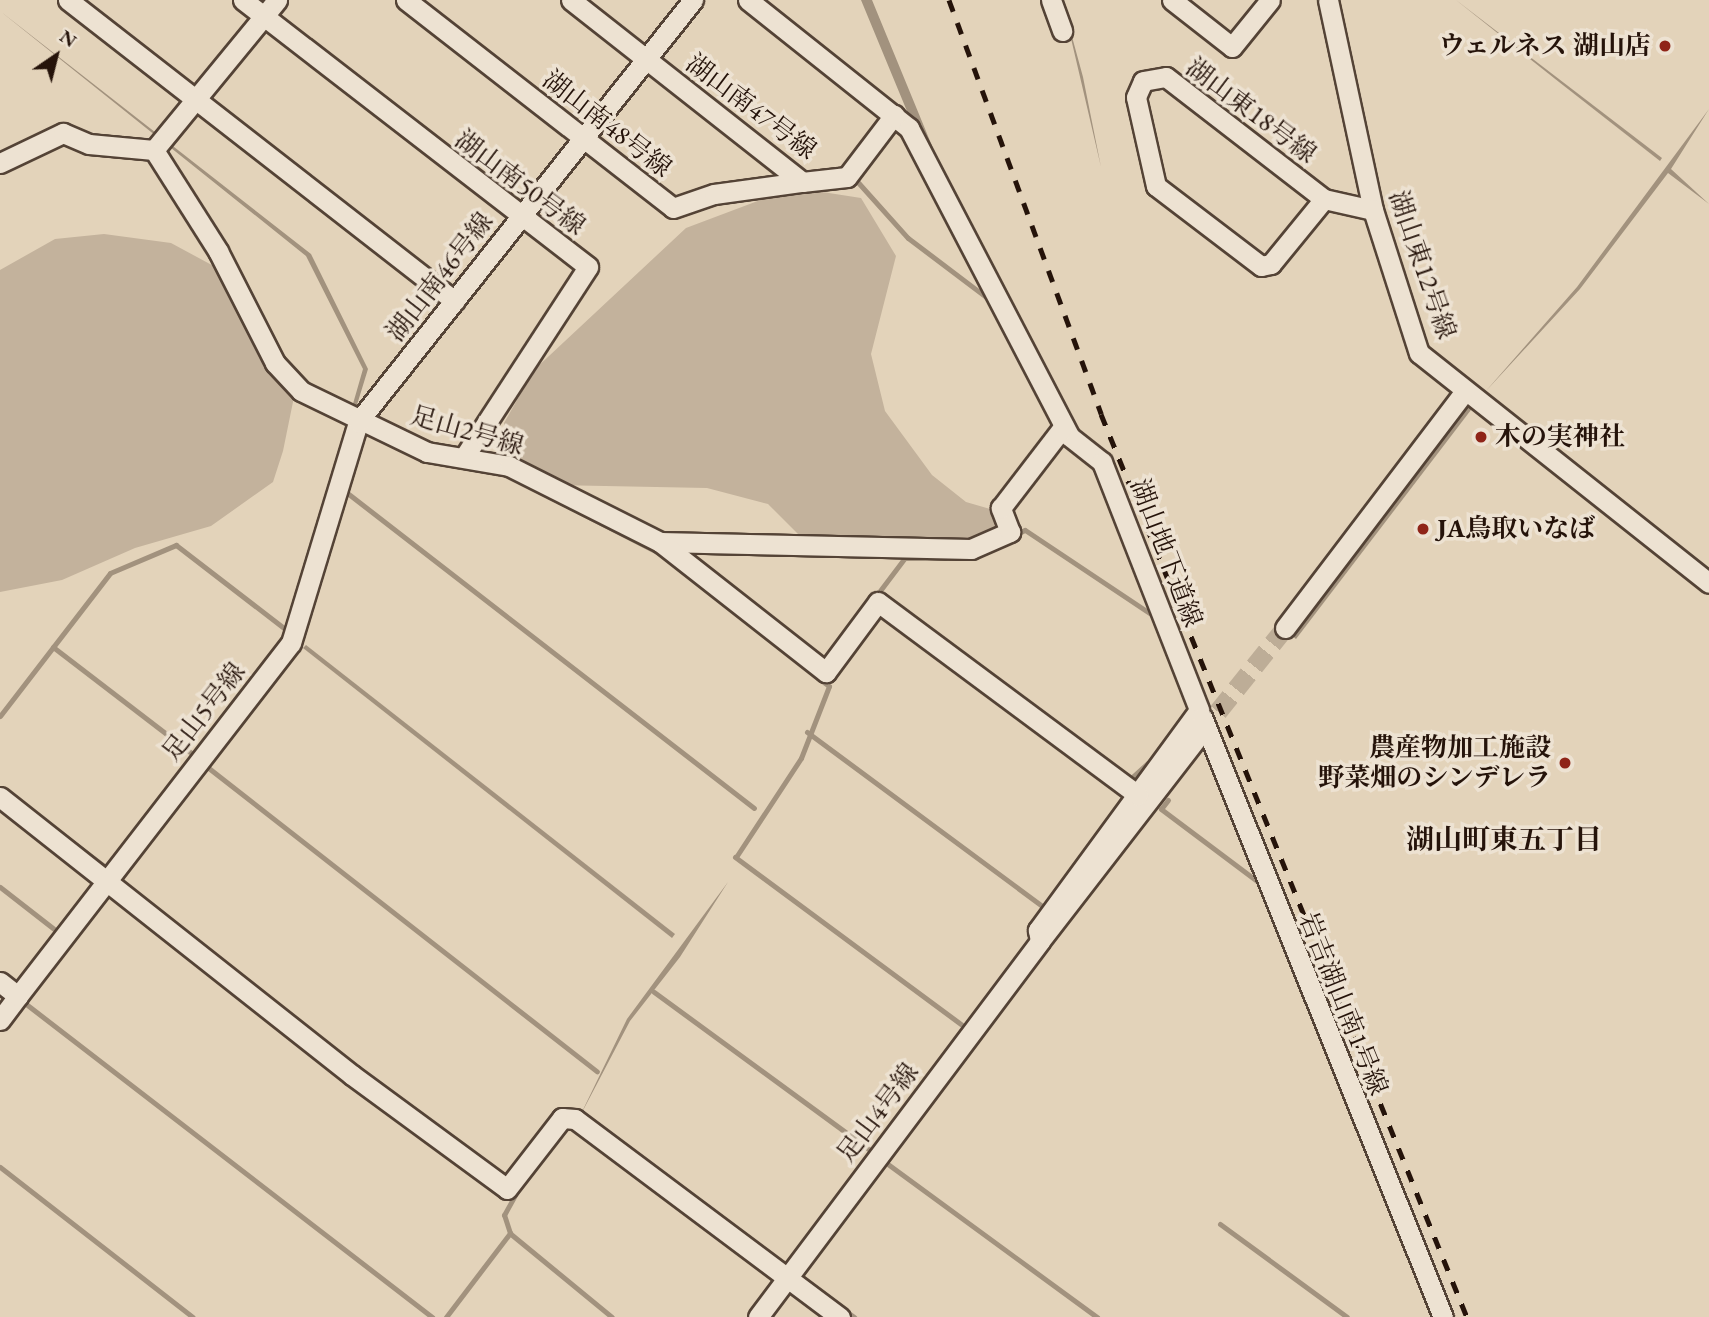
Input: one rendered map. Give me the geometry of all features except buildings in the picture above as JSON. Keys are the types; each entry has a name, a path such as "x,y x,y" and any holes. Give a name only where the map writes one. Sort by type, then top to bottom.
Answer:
{"street":[{"path":"68,0 455,301"},
{"name":"湖山南50号線","path":"243,0 520,218 588,267 465,456"},
{"path":"0,163 63,133 89,144 154,150 198,102 277,0"},
{"name":"湖山南48号線","path":"406,0 673,208 714,194 802,182"},
{"name":"湖山南47号線","path":"571,0 802,182 848,177 894,115"},
{"name":"湖山南46号線","path":"358,422 693,0"},
{"name":"湖山地下道線","path":"748,0 909,128 1064,426 1102,462 1199,710"},
{"path":"1051,0 1062,31"},
{"path":"1172,0 1232,47 1270,0"},
{"name":"湖山東12号線","path":"1328,0 1373,210 1419,353 1709,583"},
{"name":"湖山東18号線","path":"1324,200 1271,264 1261,266 1156,186 1136,97 1143,81 1166,77 1324,200 1373,210"},
{"name":"足山2号線","path":"154,150 218,251 275,363 301,391 358,422 427,452 465,456 509,466 660,542 971,549 1010,532 1001,508 1064,426"},
{"path":"1284,628 1465,391"},
{"name":"足山5号線","path":"0,1020 291,643 358,422"},
{"path":"660,542 826,672 878,602 1138,795"},
{"path":"1040,942 1038,930 1199,710"},
{"name":"岩吉湖山南1号線","path":"1199,710 1443,1317"},
{"path":"1040,942 1200,734"},
{"path":"0,797 507,1189 562,1118 575,1119 839,1317"},
{"name":"足山4号線","path":"758,1317 1040,942"},
{"path":"0,982 18,996"}],"shaded area":[{"path":"861,0 872,0 944,175 1052,382 1079,432 1106,451 1109,461 1075,437 909,116"},
{"path":"1062,0 1083,77 1101,167 1084,94"},
{"path":"1456,0 1662,158 1660,161 1559,82"},
{"path":"0,11 311,254 368,369 287,633 363,369 306,256"},
{"path":"1709,109 1671,169 1709,204 1668,173 1580,289 1485,392 1577,287"},
{"path":"816,191 861,198 896,256 871,354 885,411 932,475 966,502 997,511 1008,527 971,547 810,546 768,504 707,488 554,485 511,458 504,423 534,370 686,228 763,199"},
{"path":"104,234 171,243 221,270 294,397 283,451 273,482 211,526 135,548 62,580 0,592 0,270 55,239"},
{"path":"1470,402 1474,406 1296,639 1290,634"},
{"path":"306,645 675,934 672,938 303,648"},
{"path":"728,882 680,957 630,1021 579,1118 627,1019"}],"waterway":[{"path":"855,179 908,238 990,300"},
{"path":"519,481 659,553"},
{"path":"346,492 754,808"},
{"path":"1013,536 1025,530 1157,618"},
{"path":"0,716 110,573 176,545 289,632"},
{"path":"906,558 945,558"},
{"path":"884,596 879,592 904,559"},
{"path":"53,647 190,752"},
{"path":"736,857 801,758 829,686 818,678"},
{"path":"807,732 1042,906"},
{"path":"1130,779 1148,763"},
{"path":"206,766 597,1071"},
{"path":"1168,800 1161,809 1261,884"},
{"path":"59,832 104,866"},
{"path":"735,857 962,1025"},
{"path":"0,887 54,929"},
{"path":"654,992 871,1151"},
{"path":"26,1004 432,1317"},
{"path":"885,1162 1097,1317"},
{"path":"0,1167 193,1317"},
{"path":"446,1317 510,1233 504,1215 519,1188"},
{"path":"1220,1224 1347,1317"},
{"path":"512,1235 612,1317"},
{"path":"843,1309 854,1317"}],"tunnel":[{"path":"1200,734 1285,628"}],"railway":[{"path":"949,0 1101,414 1467,1317"}],"place":[{"name":"ウェルネス 湖山店","path":"1665,46"},
{"name":"木の実神社","path":"1481,437"},
{"name":"JA鳥取いなば","path":"1423,529"},
{"name":"農産物加工施設 野菜畑のシンデレラ","path":"1565,763"}],"district":[{"name":"湖山町東五丁目","path":"1504,839"}]}
